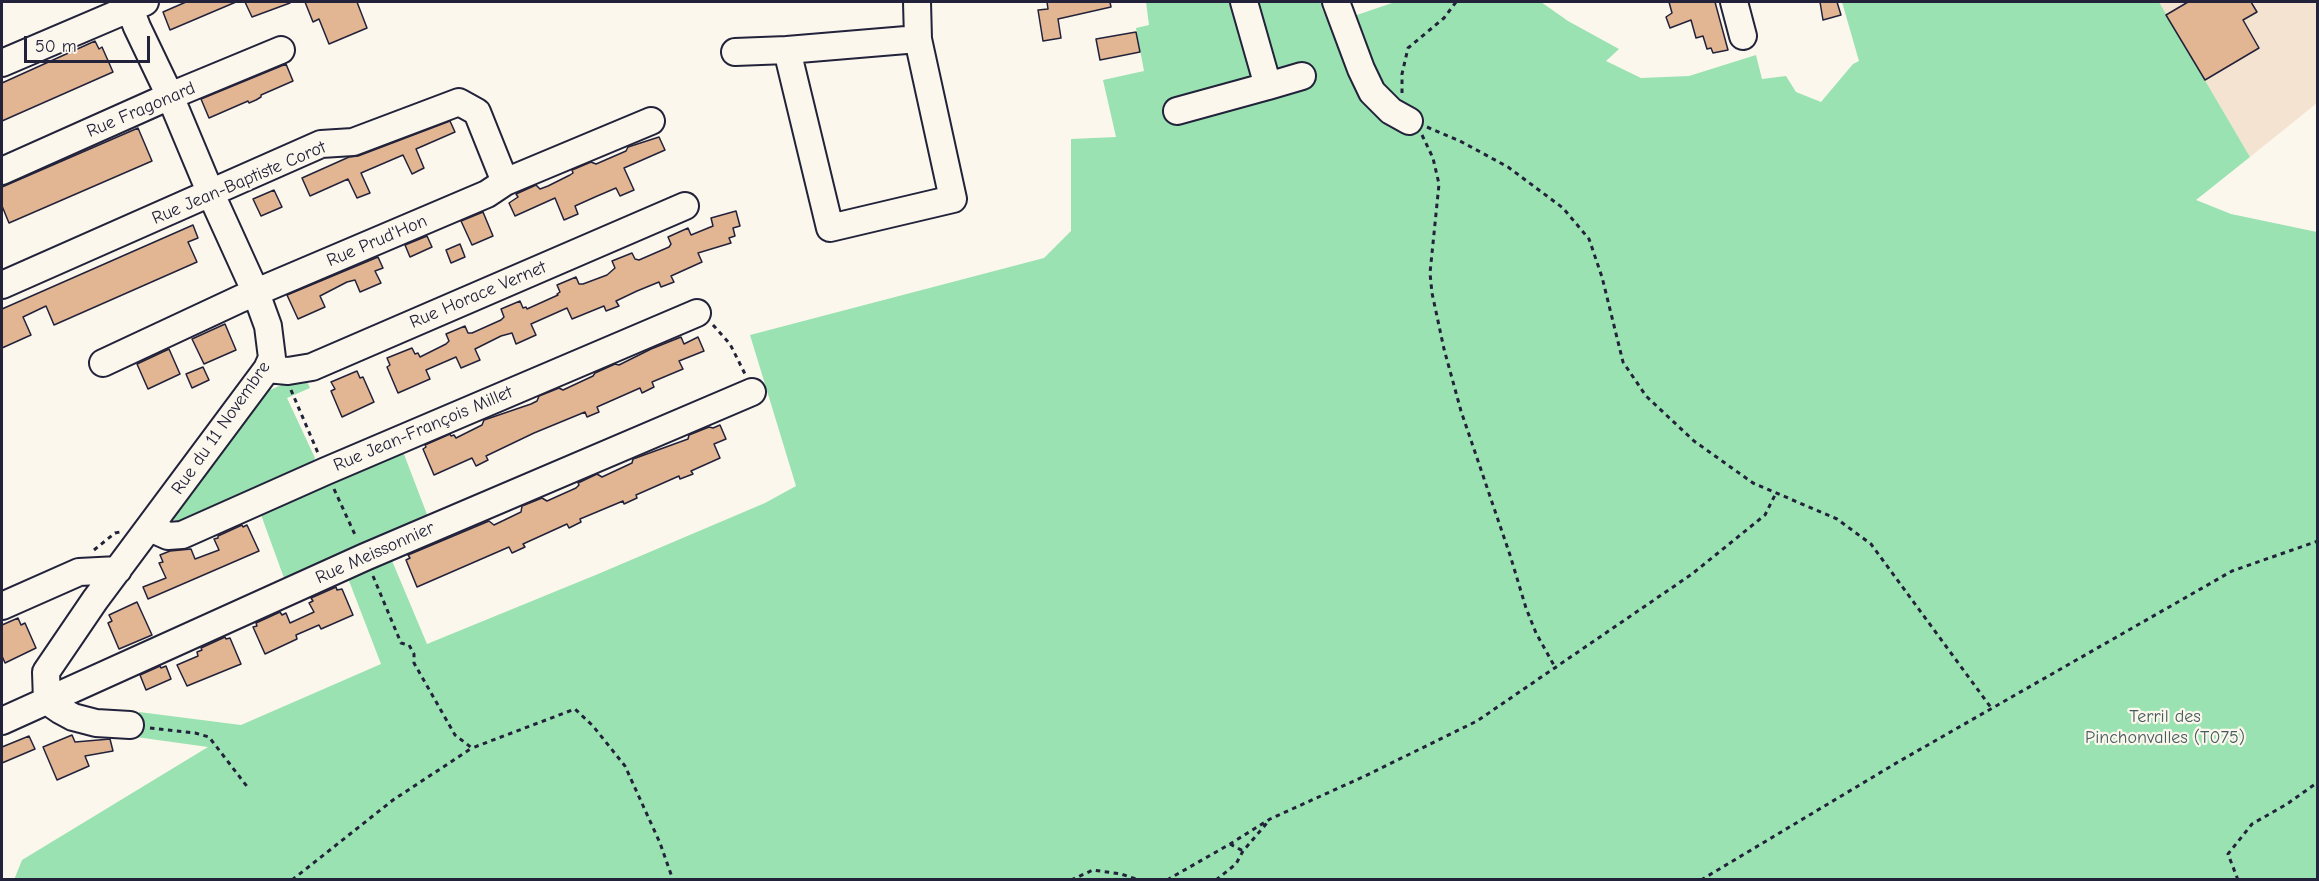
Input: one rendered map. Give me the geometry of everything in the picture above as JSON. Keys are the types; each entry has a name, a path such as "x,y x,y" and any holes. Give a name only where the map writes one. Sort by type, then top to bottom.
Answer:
{"street":[{"path":"787,50 830,228 953,199 918,39 917,2"},
{"path":"1244,2 1268,86"},
{"path":"1336,2 1372,92 1391,111 1415,123"},
{"path":"1734,2 1743,36"},
{"path":"2,63 135,4"},
{"name":"Rue du 11 Novembre","path":"47,700 46,672 118,570 267,369 272,358 268,326 256,292 211,194 135,4"},
{"path":"735,52 918,39"},
{"name":"Rue Fragonard","path":"2,171 170,96 281,50"},
{"path":"1177,111 1302,76"},
{"name":"Rue Jean-Baptiste Corot","path":"2,285 321,144 353,142 459,102 477,112 505,182"},
{"name":"Rue Prud'Hon","path":"104,363 256,292 487,194 505,182 651,120"},
{"name":"Rue Horace Vernet","path":"267,369 288,370 312,367 685,206"},
{"name":"Rue Jean-François Millet","path":"150,528 168,536 182,535 697,313"},
{"name":"Rue Meissonnier","path":"2,721 365,557 752,392"},
{"path":"2,606 79,572 118,570"},
{"path":"47,700 73,717 96,723 130,725"}],"path":[{"path":"1456,2 1444,18 1408,48 1402,74 1402,105 1415,123 1435,164 1439,184 1430,273 1444,350 1461,411 1526,608 1536,633 1556,669"},
{"path":"1415,123 1460,141 1508,167 1563,207 1588,239 1602,277 1623,362 1646,396 1694,441 1753,483 1836,519 1871,544 1992,709"},
{"path":"697,313 717,329 730,344 752,392"},
{"path":"1167,879 1270,819 1477,721 1692,574 1765,515 1776,493"},
{"path":"1701,879 1898,762 2232,571 2318,542"},
{"path":"365,557 401,643 409,645 414,654 414,663 455,735 472,748"},
{"path":"292,879 393,800 472,748 575,709 593,726 625,766 674,879"},
{"path":"130,725 195,733 208,737 249,789"},
{"path":"2238,879 2228,854 2246,831 2252,824 2287,804 2318,782"},
{"path":"1216,879 1236,864 1243,851 1270,819"},
{"path":"1230,844 1243,851"},
{"path":"1071,879 1093,870 1139,879"}],"shaded area":[{"path":"2159,2 2317,2 2317,103 2250,157"}],"green space":[{"name":"Terril des Pinchonvalles (T075)","path":"1146,2 1321,2 1322,9 1353,75 1351,17 1395,2 1541,2 1568,21 1619,49 1606,61 1641,78 1689,76 1756,55 1762,79 1786,76 1796,92 1821,102 1853,64 1859,61 1842,2 2159,2 2250,157 2196,200 2231,214 2317,232 2317,879 14,880 22,860 208,747 136,737 139,712 241,725 381,664 346,573 390,556 427,644 765,503 796,486 750,335 1044,258 1071,231 1071,139 1116,137 1103,80 1144,71 1136,28 1149,25"},
{"path":"304,375 310,388 287,398 315,458 311,466 178,523 170,516 261,394"},
{"path":"402,449 428,517 340,557 284,578 260,512"}],"building":[{"path":"186,2 236,2 170,30 163,12"},
{"path":"245,2 290,2 290,3 252,17"},
{"path":"305,2 357,2 367,28 329,44 319,19 313,22"},
{"path":"1047,2 1110,2 1111,7 1058,19 1061,38 1043,41 1038,10 1048,9"},
{"path":"1669,2 1715,2 1728,50 1713,53 1711,48 1707,49 1703,36 1696,38 1691,20 1670,28 1666,17 1672,13"},
{"path":"1820,2 1837,2 1841,15 1823,20"},
{"path":"2188,2 2251,2 2257,12 2243,20 2259,48 2205,80 2166,15"},
{"path":"1136,32 1140,52 1100,60 1096,39"},
{"path":"95,41 99,49 102,47 113,72 2,121 2,83"},
{"path":"286,64 293,81 261,95 256,100 249,103 248,101 209,118 201,99"},
{"path":"450,121 455,132 416,149 424,168 412,174 403,155 361,173 370,193 357,198 348,179 310,196 302,178 349,157 358,156"},
{"path":"138,128 152,161 9,223 2,206 2,187"},
{"path":"659,137 665,150 624,168 634,190 620,196 616,188 575,206 578,214 564,220 555,198 515,216 509,203 518,197 516,194 536,185 540,189 548,186 573,173 572,170 591,162 596,164 626,151 628,147"},
{"path":"274,190 282,207 261,216 253,199"},
{"path":"736,211 740,226 733,228 735,236 729,238 731,243 698,253 702,262 671,276 674,282 661,287 659,282 637,291 616,301 619,306 606,311 604,306 572,319 567,308 531,324 536,335 516,344 512,333 501,336 475,349 480,360 461,368 456,357 426,370 430,379 398,393 387,367 390,365 387,358 412,348 420,357 446,344 449,341 446,334 465,326 468,333 472,333 501,320 504,317 501,309 520,301 523,308 527,309 558,295 560,292 557,285 576,277 579,284 583,284 607,275 615,268 612,261 632,253 635,259 639,260 669,247 671,244 668,237 688,228 691,235 713,226 711,218"},
{"path":"483,212 493,236 472,245 461,221"},
{"path":"193,225 198,238 188,242 197,262 54,325 46,306 23,317 31,335 2,348 2,309"},
{"path":"427,236 432,247 410,257 405,245"},
{"path":"460,244 465,257 451,263 446,250"},
{"path":"378,257 383,268 375,271 381,283 360,292 355,280 347,282 320,296 325,307 298,319 287,295"},
{"path":"225,324 236,350 204,364 192,339"},
{"path":"681,337 684,344 698,337 704,351 679,361 683,369 652,382 654,387 642,393 640,388 597,407 599,412 587,417 585,412 534,433 486,456 488,460 476,466 472,458 434,475 423,449 425,445 450,434 456,438 482,425 484,420 531,404 537,401 539,396 559,388 563,390 615,364 619,365"},
{"path":"169,349 180,374 148,389 137,364"},
{"path":"203,367 209,380 192,388 186,374"},
{"path":"357,371 360,378 363,377 374,402 342,417 331,391 335,389 331,382"},
{"path":"720,425 726,439 714,444 720,458 691,471 693,474 680,479 679,476 636,495 637,498 624,504 623,501 580,519 581,522 569,528 567,524 523,544 525,547 512,553 509,547 417,587 406,560 410,558 408,555 489,521 494,525 521,512 522,506 542,498 547,501 576,488 578,483 597,474 602,477 632,463 633,459 688,439 689,435 709,427"},
{"path":"242,525 243,527 247,525 259,551 148,599 143,587 166,578 159,563 163,562 160,555 170,551 191,549 195,559 219,550 214,539"},
{"path":"336,587 337,590 342,589 353,615 321,629 319,625 296,635 297,639 265,654 253,627 257,626 256,623 280,612 282,615 286,613 290,623 314,612 309,603 313,601 311,598"},
{"path":"137,602 152,635 119,649 108,623 112,621 109,615"},
{"path":"18,618 21,625 25,623 36,648 5,663 2,656 2,625"},
{"path":"225,637 230,638 241,664 187,686 177,665 198,656 197,652 202,650 201,648"},
{"path":"160,666 161,668 166,666 171,679 146,690 140,675"},
{"path":"72,735 75,742 110,739 113,751 85,756 89,766 57,780 43,747"},
{"path":"29,736 35,749 2,763 2,747"}]}
